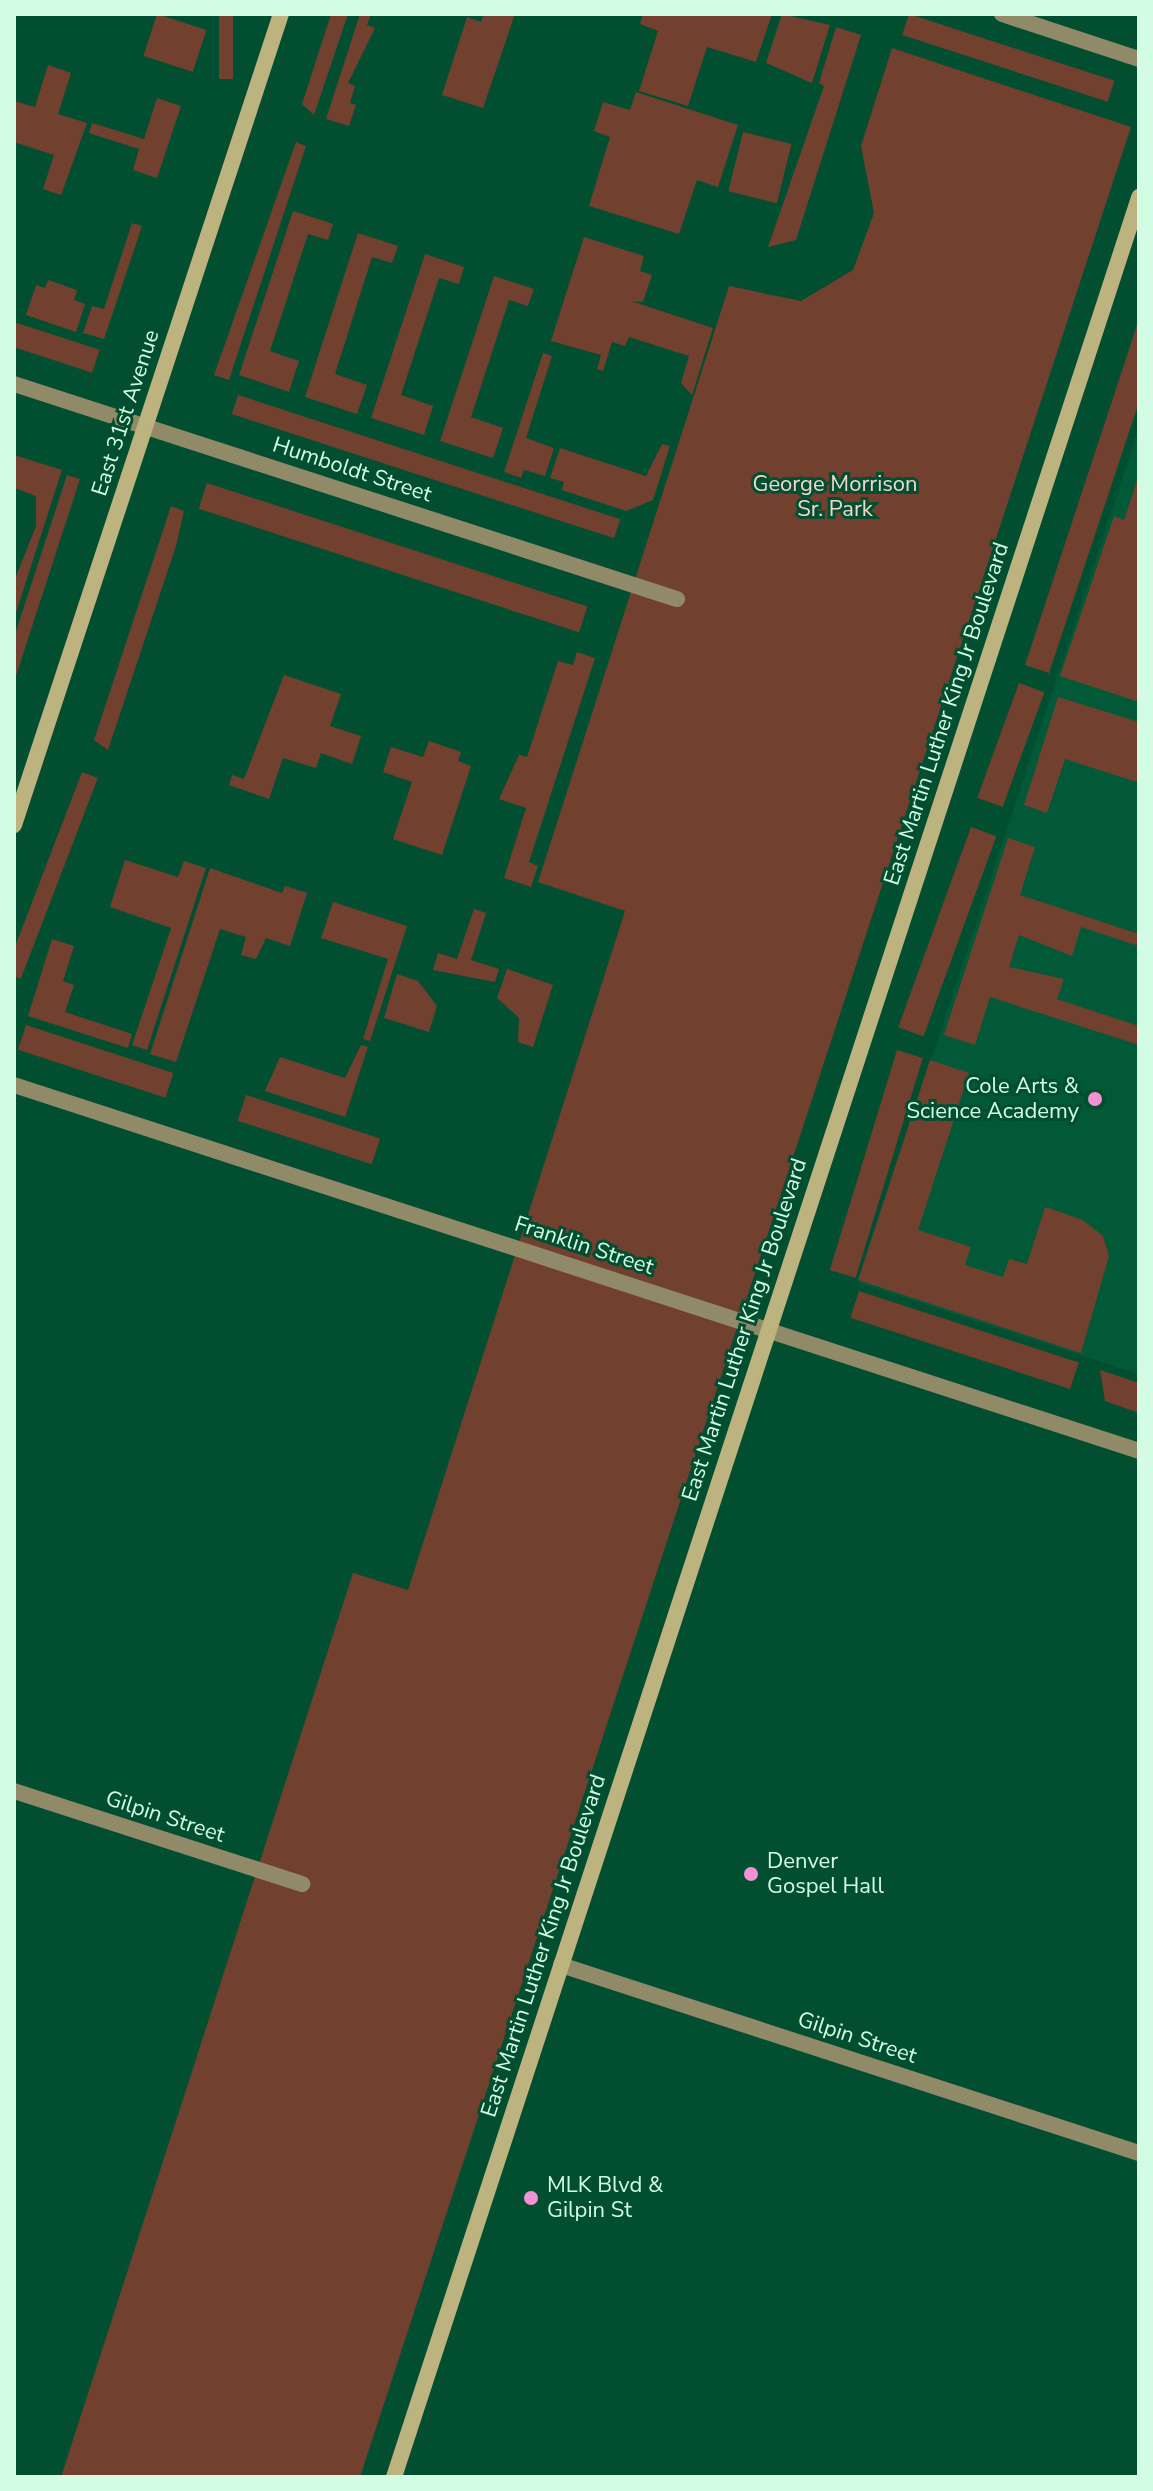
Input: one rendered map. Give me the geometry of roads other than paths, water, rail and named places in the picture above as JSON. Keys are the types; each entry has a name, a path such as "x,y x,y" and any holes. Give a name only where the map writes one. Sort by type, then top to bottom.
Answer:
{"main road":[{"name":"East 31st Avenue","path":"14,825 281,14"},
{"name":"East Martin Luther King Jr Boulevard","path":"394,2477 1139,197"}],"street":[{"path":"1002,14 1139,59"},
{"name":"Humboldt Street","path":"14,384 677,599"},
{"name":"Franklin Street","path":"14,1085 1139,1451"},
{"name":"Gilpin Street","path":"14,1791 302,1884"},
{"name":"Gilpin Street","path":"561,1965 1139,2153"}],"place":[{"name":"Cole Arts & Science Academy","path":"1095,1099"},
{"name":"Denver Gospel Hall","path":"751,1874"},
{"name":"MLK Blvd & Gilpin St","path":"531,2198"}],"park label":[{"name":"George Morrison Sr. Park","path":"835,496"}]}
